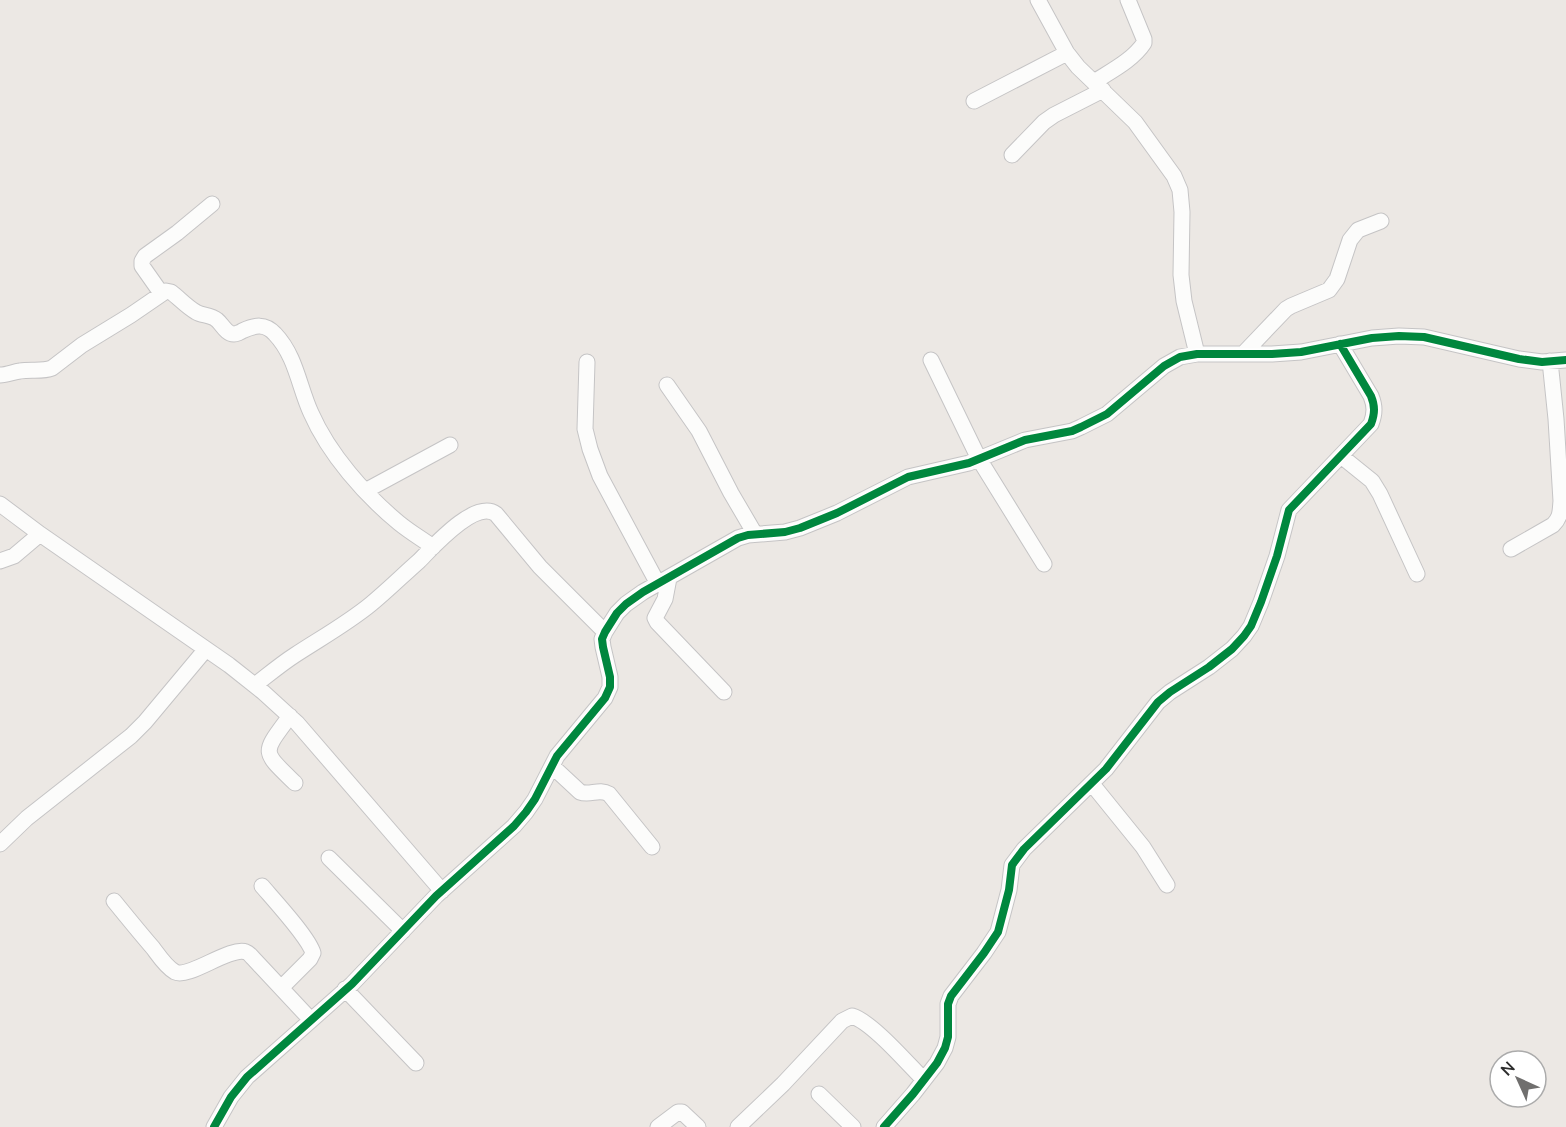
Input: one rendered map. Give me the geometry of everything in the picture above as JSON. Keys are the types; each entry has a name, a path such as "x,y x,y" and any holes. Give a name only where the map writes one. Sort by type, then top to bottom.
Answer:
{"street":[{"path":"1038,0 1067,53 1135,122 1174,176 1180,190 1182,212 1184,301 1197,354"},
{"path":"1012,155 1044,122 1099,86 1144,43 1128,0"},
{"path":"974,101 1067,53"},
{"path":"161,293 142,266 144,255 177,233 212,204"},
{"path":"1243,354 1286,309 1329,290 1337,279 1350,240 1358,230 1381,221"},
{"path":"2,372 51,368 166,291 171,292 197,313 215,318 226,331 231,333 235,334 257,326 264,326 276,335 289,353 318,428 336,456 365,491 400,524 433,547"},
{"path":"214,1127 231,1097 247,1077 345,989 442,891 526,813 557,756 605,698 610,687 610,678 602,639 617,613 626,604 738,538 800,528 837,513 899,480 952,468 1025,440 1081,428 1107,414 1164,366 1180,357 1197,354 1300,352 1399,336 1424,337 1519,359 1566,360"},
{"path":"884,1127 924,1080 945,1048 948,1037 948,1004 951,996 998,932 1009,890 1012,865 1016,859 1023,849 1106,770 1158,702 1209,667 1244,636 1261,602 1277,556 1289,510 1371,424 1375,415 1371,396 1340,344"},
{"path":"931,360 979,459 1044,564"},
{"path":"1511,549 1553,525 1560,511 1562,501 1550,361"},
{"path":"587,362 585,429 588,444 600,476 664,581 665,599 655,618 724,692"},
{"path":"667,385 699,431 754,534"},
{"path":"365,491 450,445"},
{"path":"1341,456 1372,482 1380,494 1417,574"},
{"path":"0,504 206,648 255,685 297,723 442,891"},
{"path":"255,685 371,604 462,521 484,510 491,510 501,520 540,567 604,632"},
{"path":"0,561 14,556 40,534"},
{"path":"0,844 27,818 131,736 206,648"},
{"path":"290,717 274,737 268,750 273,762 295,783"},
{"path":"552,766 580,792 585,794 604,791 609,794 652,847"},
{"path":"1092,784 1143,847 1167,885"},
{"path":"329,858 403,931"},
{"path":"262,886 304,937 313,953 310,959 281,988"},
{"path":"114,901 165,963 176,972 192,971 213,960 239,951 246,952 311,1020"},
{"path":"345,989 416,1063"},
{"path":"738,1127 842,1022 852,1016 871,1027 924,1080"},
{"path":"819,1094 853,1127"},
{"path":"658,1127 678,1112 682,1112 698,1127"}],"cycle path":[{"path":"214,1127 231,1097 247,1077 352,984 436,896 514,826 526,812 557,756 605,698 610,687 610,677 602,639 617,613 643,592 738,538 800,528 837,513 908,477 969,463 1025,440 1072,431 1107,414 1164,366 1180,357 1197,354 1301,352 1372,338 1399,336 1424,337 1519,359 1542,362 1566,360"},
{"path":"884,1127 937,1063 945,1048 948,1037 948,1004 951,996 998,932 1009,890 1012,865 1024,849 1106,769 1158,702 1209,667 1244,636 1261,602 1277,556 1289,510 1371,424 1374,410 1371,396 1340,344"}]}
